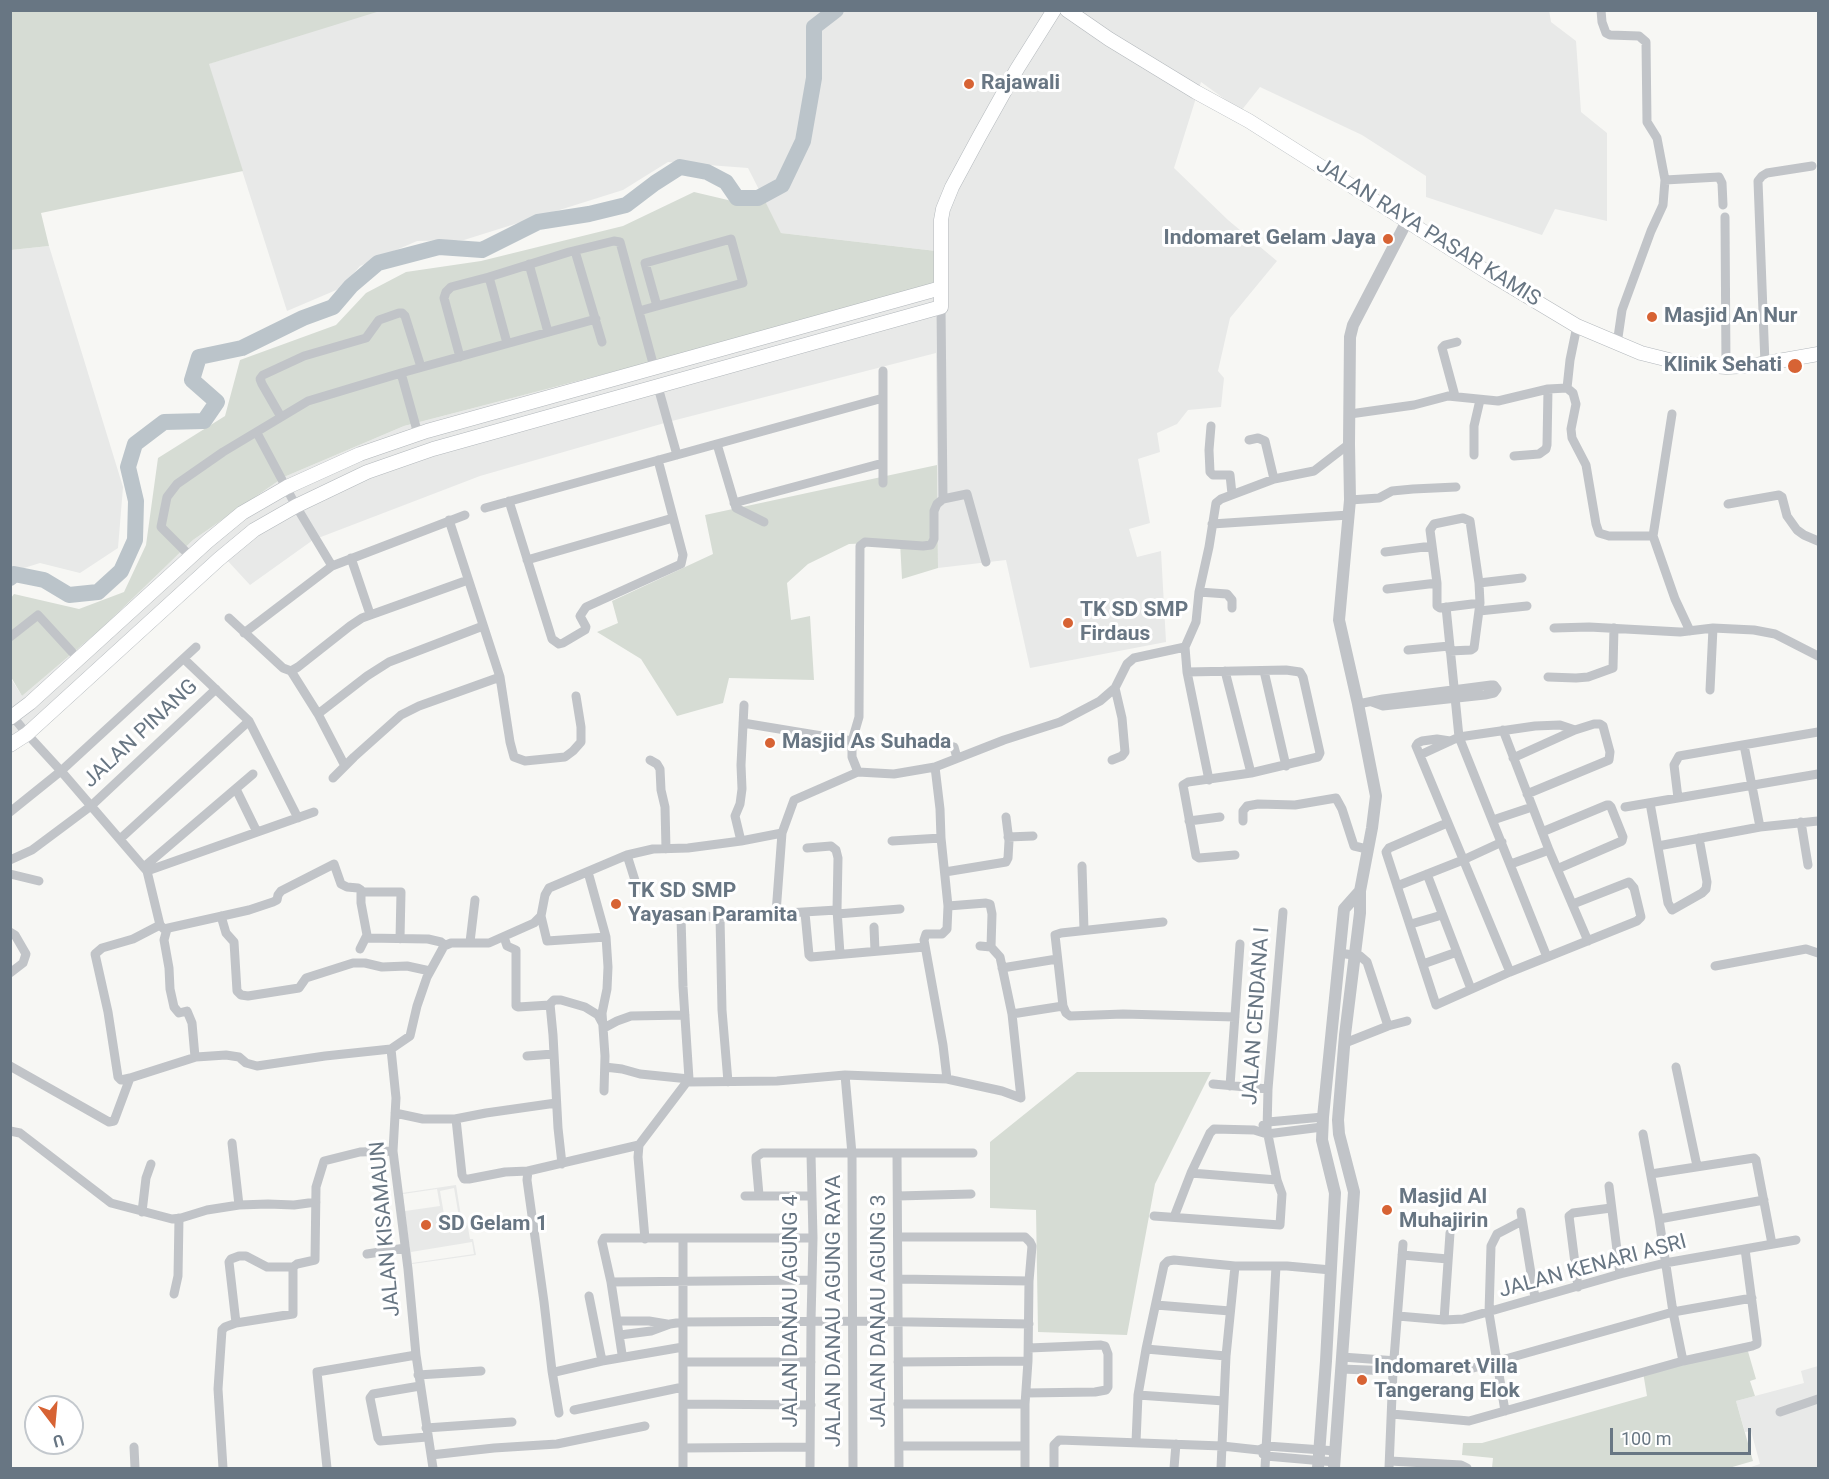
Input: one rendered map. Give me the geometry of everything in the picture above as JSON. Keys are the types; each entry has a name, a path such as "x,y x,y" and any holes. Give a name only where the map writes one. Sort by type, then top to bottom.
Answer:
{"main road":[{"path":"13,717 191,556 242,513 433,449 941,307 943,209 970,154 1017,69 1054,10"},
{"name":"JALAN RAYA PASAR KAMIS","path":"1067,10 1109,39 1196,92 1244,118 1577,326 1617,344 1685,364 1726,367 1765,364 1818,354"},
{"path":"10,745 291,497 360,454 418,434 940,288"},
{"path":"672,363 676,381"}],"street":[{"path":"1601,10 1606,33 1639,36 1646,42 1647,122 1657,138 1665,180 1663,205 1622,310 1617,344"},
{"path":"1765,364 1758,182 1767,173 1812,166"},
{"path":"1665,180 1719,177 1722,183 1723,205"},
{"path":"1725,218 1726,367"},
{"path":"1054,1468 1054,1445 1059,1440 1222,1446 1335,1461 1354,1192 1338,1128 1360,891 1376,796 1339,620 1350,500 1351,329 1407,221"},
{"path":"639,310 657,306 743,283 731,239 645,262 657,306"},
{"path":"460,357 444,298 451,287 614,241 620,242 654,367"},
{"path":"574,251 602,342"},
{"path":"529,264 548,332"},
{"path":"489,277 507,343"},
{"path":"941,307 943,500"},
{"path":"281,417 262,384 260,379 263,375 303,357 366,338 379,320 399,313 405,316 421,367"},
{"path":"191,556 162,528 169,492 223,452 281,417 312,399 596,319"},
{"path":"1567,388 1577,326"},
{"path":"1455,396 1442,348 1457,342"},
{"path":"883,371 883,483"},
{"path":"401,373 418,434"},
{"path":"658,387 677,455"},
{"path":"1350,414 1414,405 1448,396 1491,402 1506,401 1548,389 1567,388 1574,393 1576,404 1571,429 1572,438 1586,465 1599,533 1609,536 1653,537"},
{"path":"1514,456 1539,454 1547,447 1548,389"},
{"path":"485,508 883,398"},
{"path":"1474,455 1474,426 1480,400"},
{"path":"1672,414 1653,537 1675,599 1690,631"},
{"path":"1211,426 1210,472 1213,475 1230,475 1232,494"},
{"path":"257,433 291,497 332,566"},
{"path":"1249,440 1258,438 1265,441 1274,479"},
{"path":"717,444 736,508 764,522"},
{"path":"1209,780 1185,647 1195,628 1199,592 1216,503 1232,494 1274,479 1314,471 1349,444"},
{"path":"509,501 552,639 563,644 584,632 586,627 580,616 586,607 679,565 682,560 658,460"},
{"path":"734,503 883,463"},
{"path":"1350,500 1379,498 1387,493 1413,489 1456,487"},
{"path":"858,772 852,757 852,741 859,717 860,546 865,542 931,545 934,539 934,511 938,504 943,500 967,494 986,562"},
{"path":"1728,504 1779,495 1782,497 1787,516 1797,530 1818,541"},
{"path":"244,633 332,566 465,514"},
{"path":"1212,524 1349,515"},
{"path":"527,560 673,518"},
{"path":"1408,650 1449,648 1471,650 1474,648 1479,607 1479,583 1471,525 1467,518 1434,524 1430,530 1439,607 1479,607 1527,606"},
{"path":"449,520 500,677 514,757 522,760 565,757 573,751 581,742 576,696"},
{"path":"1385,552 1432,546"},
{"path":"351,558 370,614"},
{"path":"1479,583 1522,578"},
{"path":"291,671 350,626 370,614 468,580"},
{"path":"1387,589 1437,583"},
{"path":"1199,592 1230,595 1233,601 1232,608"},
{"path":"1446,607 1459,737 1547,957"},
{"path":"10,637 38,615 72,652"},
{"path":"229,618 283,668 291,671 318,714 345,766"},
{"path":"318,714 388,662 483,626"},
{"path":"1554,628 1614,628 1671,632 1713,628 1754,630 1776,634 1818,656"},
{"path":"1548,677 1588,677 1612,669 1614,666 1614,628"},
{"path":"1710,690 1713,628"},
{"path":"10,812 61,771 196,647"},
{"path":"776,913 782,833 794,800 858,772 894,774 935,768 1004,740 1060,722 1100,701 1115,688 1127,664 1134,658 1185,647"},
{"path":"183,659 249,720 298,818"},
{"path":"1225,670 1251,773"},
{"path":"1264,671 1286,766"},
{"path":"1188,672 1298,671 1303,677 1320,756 1286,766 1188,782 1183,785 1194,854 1197,857 1235,855"},
{"path":"333,778 401,715 419,706 500,677"},
{"path":"1112,760 1122,756 1125,752 1122,718 1115,688"},
{"name":"JALAN PINANG","path":"10,860 32,850 91,806 216,689"},
{"path":"1358,704 1383,699 1454,694"},
{"path":"741,841 735,816 741,797 744,705"},
{"path":"13,717 146,869 163,927 174,1007 179,1013 187,1011 192,1023 195,1057"},
{"path":"120,839 249,720"},
{"path":"743,723 852,741"},
{"path":"1513,758 1575,730 1594,724 1602,725 1610,752 1609,760 1527,794"},
{"path":"1510,972 1420,756 1459,737 1535,726 1560,725 1575,730"},
{"path":"1503,730 1549,850 1588,941"},
{"path":"1678,798 1674,765 1679,757 1818,732"},
{"path":"907,741 954,747 957,758"},
{"path":"1744,745 1760,827"},
{"path":"650,760 660,769 665,807 666,849"},
{"path":"935,768 948,906 946,932 926,934 924,938 947,1079"},
{"path":"146,869 253,774"},
{"path":"1625,807 1818,774"},
{"path":"236,789 257,832"},
{"path":"1243,821 1243,811 1247,806 1295,805 1336,798 1344,814 1353,846 1367,849"},
{"path":"1650,803 1671,909 1674,910 1706,889 1707,882 1699,838"},
{"path":"1542,832 1606,805 1609,804 1611,807 1623,837 1622,841 1557,868"},
{"path":"1493,820 1532,807"},
{"path":"146,869 314,812"},
{"path":"945,872 1005,863 1008,858 1006,816"},
{"path":"1189,821 1220,817"},
{"path":"1658,846 1760,827 1818,821"},
{"path":"1801,822 1808,865"},
{"path":"1447,823 1388,849 1386,852 1436,1005 1640,919 1634,888 1628,882 1573,904"},
{"path":"606,937 548,942 545,939 540,916 549,888 627,855 653,849 741,841 782,833"},
{"path":"1008,837 1034,836"},
{"path":"892,841 941,838"},
{"path":"1397,886 1502,842"},
{"path":"807,848 831,846 836,850 840,954"},
{"path":"1511,864 1549,850"},
{"path":"627,855 638,890"},
{"path":"360,949 366,938 361,892 358,888 341,884 336,865 281,891 277,900 273,902 249,910 163,927 102,948 95,954 108,1012 118,1079 130,1078 195,1057 226,1055 238,1057 246,1063 257,1066 392,1049 410,1036 417,1006 430,971 445,945 470,942 489,943 534,923 540,916"},
{"path":"1082,866 1084,930"},
{"path":"588,872 606,937 607,992 602,1013 604,1091"},
{"path":"10,874 39,881"},
{"path":"1427,874 1471,989"},
{"path":"1319,1460 1335,1193 1322,1140 1322,1122 1344,909 1360,891"},
{"path":"361,892 401,892 400,939"},
{"path":"470,942 475,900"},
{"path":"948,906 990,904 991,947"},
{"path":"645,1239 639,1146 688,1080 681,917 685,915 720,917 900,909"},
{"name":"JALAN CENDANA I","path":"1174,1217 1280,1225 1283,1200 1267,1134 1268,1089 1283,912"},
{"path":"805,913 809,955 812,957 925,947"},
{"path":"1411,924 1442,915"},
{"path":"221,916 226,933 234,942 237,991 240,995 248,996 299,988 306,978 353,963 382,967 407,966 430,971"},
{"path":"720,917 722,1010 728,1082"},
{"path":"1163,922 1055,935 1063,1006 1066,1013 1070,1016 1123,1014 1235,1017"},
{"path":"874,927 875,951"},
{"path":"10,932 15,935 26,954 23,963 10,974"},
{"path":"366,938 428,939 445,945"},
{"path":"504,938 508,947 516,950 516,1006 550,1005"},
{"path":"1230,1086 1240,944"},
{"path":"605,1067 688,1080 728,1082 777,1081 844,1075 947,1079 1002,1091 1021,1098 1012,1014 1000,957 991,947 980,946"},
{"path":"1715,966 1806,949 1818,953"},
{"path":"1422,964 1457,952"},
{"path":"1339,953 1362,957 1367,962 1388,1026"},
{"path":"1002,968 1057,959"},
{"path":"1337,974 1353,975"},
{"path":"562,1164 550,1005 554,1000 561,1000 585,1007 598,1015 604,1027"},
{"path":"1012,1014 1063,1006"},
{"path":"604,1027 631,1016 685,1015"},
{"path":"1330,1035 1345,1039 1407,1021"},
{"name":"JALAN KISAMAUN","path":"392,1049 395,1086 393,1151 418,1374 433,1468"},
{"path":"527,1056 553,1054"},
{"path":"10,1066 110,1123 115,1120 130,1078"},
{"path":"1676,1067 1697,1166"},
{"name":"JALAN DANAU AGUNG RAYA","path":"844,1075 852,1154 853,1468"},
{"path":"1213,1084 1268,1089"},
{"path":"395,1113 423,1119 456,1119 556,1103"},
{"path":"456,1119 464,1179 505,1172 528,1171 639,1146"},
{"path":"1254,1130 1268,1122 1322,1122"},
{"path":"1154,1216 1174,1217 1191,1173 1214,1129 1254,1130 1267,1134 1322,1122"},
{"path":"10,1131 20,1133 111,1203 172,1219 239,1205 294,1205 316,1202"},
{"path":"1643,1134 1683,1361"},
{"path":"232,1143 239,1205"},
{"path":"236,1323 231,1260 239,1256 246,1256 267,1267 293,1267 315,1260 316,1187 322,1164 326,1160 360,1152 393,1151"},
{"path":"759,1195 756,1161 758,1155 766,1152 974,1153"},
{"name":"JALAN DANAU AGUNG 4","path":"810,1468 813,1238 811,1154"},
{"name":"JALAN DANAU AGUNG 3","path":"897,1154 899,1468"},
{"path":"1651,1174 1755,1158 1772,1244"},
{"path":"142,1212 146,1178 151,1164"},
{"path":"528,1171 527,1180 559,1413"},
{"path":"1191,1173 1277,1180"},
{"path":"1609,1186 1620,1274"},
{"path":"1335,1193 1354,1192"},
{"path":"897,1196 970,1194"},
{"path":"745,1196 811,1196"},
{"path":"1659,1219 1764,1200"},
{"path":"1578,1287 1569,1216 1573,1213 1611,1208"},
{"path":"1505,1411 1489,1312 1491,1256 1493,1240 1497,1234 1521,1216 1535,1298"},
{"path":"174,1294 178,1276 179,1218"},
{"path":"1444,1320 1450,1233"},
{"path":"898,1237 1025,1237 1032,1246 1029,1281 1029,1361 1025,1404 1025,1468"},
{"path":"622,1354 602,1240 604,1238 813,1238"},
{"path":"683,1239 683,1468"},
{"name":"JALAN KENARI ASRI","path":"1398,1316 1444,1320 1463,1319 1665,1263 1796,1240"},
{"path":"1403,1244 1393,1371 1390,1465 1461,1465 1467,1468"},
{"path":"367,1254 405,1248"},
{"path":"1392,1414 1469,1421 1683,1361 1752,1347 1757,1344 1745,1249"},
{"path":"1402,1256 1448,1259"},
{"path":"1136,1442 1138,1395 1146,1349 1164,1265 1168,1261 1331,1270"},
{"path":"1221,1468 1226,1356 1235,1266"},
{"path":"1265,1468 1264,1451 1276,1266"},
{"path":"223,1468 218,1389 221,1335 225,1327 236,1323 293,1314 293,1267"},
{"path":"898,1279 1029,1281"},
{"path":"611,1282 812,1280"},
{"path":"589,1296 602,1361"},
{"path":"1326,1361 1393,1371 1409,1367 1466,1370 1673,1312 1752,1298"},
{"path":"1156,1305 1230,1311"},
{"path":"617,1321 649,1321 669,1324"},
{"path":"620,1335 651,1331 669,1324 683,1322 898,1321 1029,1324"},
{"path":"1026,1393 1095,1392 1106,1390 1108,1387 1108,1354 1105,1346 1029,1348"},
{"path":"552,1371 683,1347"},
{"path":"1146,1349 1226,1356"},
{"path":"327,1468 317,1372 416,1355"},
{"path":"1342,1363 1394,1360 1409,1367"},
{"path":"898,1362 1029,1361"},
{"path":"683,1362 811,1362"},
{"path":"418,1374 481,1371"},
{"path":"420,1386 374,1394 370,1398 380,1441 512,1422"},
{"path":"574,1410 683,1387"},
{"path":"1138,1395 1224,1401"},
{"path":"1780,1413 1818,1399"},
{"path":"683,1404 811,1405"},
{"path":"898,1404 1025,1404"},
{"path":"430,1455 557,1444 645,1426"},
{"path":"1174,1468 1176,1444"},
{"path":"898,1446 1024,1446"},
{"path":"134,1447 135,1468"},
{"path":"683,1448 810,1447"}],"shaded area":[{"path":"380,10 1549,10 1551,22 1576,41 1581,112 1607,133 1607,221 1555,209 1542,235 1426,197 1426,176 1362,135 1260,87 1241,111 1201,82 1174,168 1228,220 1277,261 1230,318 1218,371 1224,378 1221,407 1188,410 1177,424 1157,433 1160,452 1138,459 1150,523 1129,529 1137,557 1161,551 1166,642 1030,668 1006,560 938,568 936,353 668,422 480,476 313,540 250,585 226,559 11,746 10,677 22,696 101,629 193,540 284,477 404,426 937,288 936,251 781,233 748,168 668,162 623,190 464,240 417,241 360,266 341,288 287,311 208,64"},
{"path":"10,11 380,11 209,64 243,171 41,213 49,246 11,250"},
{"path":"694,192 749,205 765,201 781,233 936,251 937,288 404,426 284,477 193,540 101,629 22,696 11,677 11,598 14,594 79,609 124,592 146,545 158,458 225,416 240,360 336,325 366,293 406,272 481,261 623,226"},
{"path":"49,246 123,487 118,548 80,573 40,563 11,572 11,250"},
{"path":"937,465 938,568 902,579 900,542 849,544 808,564 787,583 791,620 810,616 814,680 729,678 723,703 677,716 641,659 597,632 618,623 612,601 713,554 705,515"},
{"path":"1077,1072 1211,1072 1155,1184 1127,1335 1038,1332 1036,1210 990,1208 990,1142"},
{"name":"SD Gelam 1","path":"456,1185 462,1223 467,1222 476,1255 412,1264 402,1193","holes":["454,1188 460,1223 446,1226 440,1191","437,1189 440,1206 405,1211 403,1194","472,1242 474,1254 412,1263 411,1252"]},
{"path":"1747,1348 1756,1379 1750,1381 1755,1396 1736,1401 1753,1461 1729,1468 1492,1468 1493,1458 1462,1455 1463,1443 1482,1443 1647,1396 1643,1372"},
{"path":"1818,1366 1818,1468 1751,1468 1760,1464 1751,1431 1745,1432 1736,1401 1804,1383 1801,1371"}],"waterway":[{"path":"10,578 14,574 44,580 69,595 98,592 121,571 135,540 136,501 128,467 135,444 164,422 204,421 217,402 192,380 199,357 242,348 303,318 333,307 351,286 378,263 439,247 482,250 538,222 589,214 626,205 680,167 707,172 726,182 737,198 758,198 782,185 803,141 814,78 814,27 836,10"}],"place":[{"name":"Rajawali","path":"969,84"},
{"name":"Indomaret Gelam Jaya","path":"1388,239"},
{"name":"Masjid An Nur","path":"1652,317"},
{"name":"Klinik Sehati","path":"1795,366"},
{"name":"TK SD SMP Firdaus","path":"1068,623"},
{"name":"Masjid As Suhada","path":"770,743"},
{"name":"TK SD SMP Yayasan Paramita","path":"616,904"},
{"name":"Masjid Al Muhajirin","path":"1387,1210"},
{"name":"SD Gelam 1","path":"426,1225"},
{"name":"Indomaret Villa Tangerang Elok","path":"1362,1380"}]}
